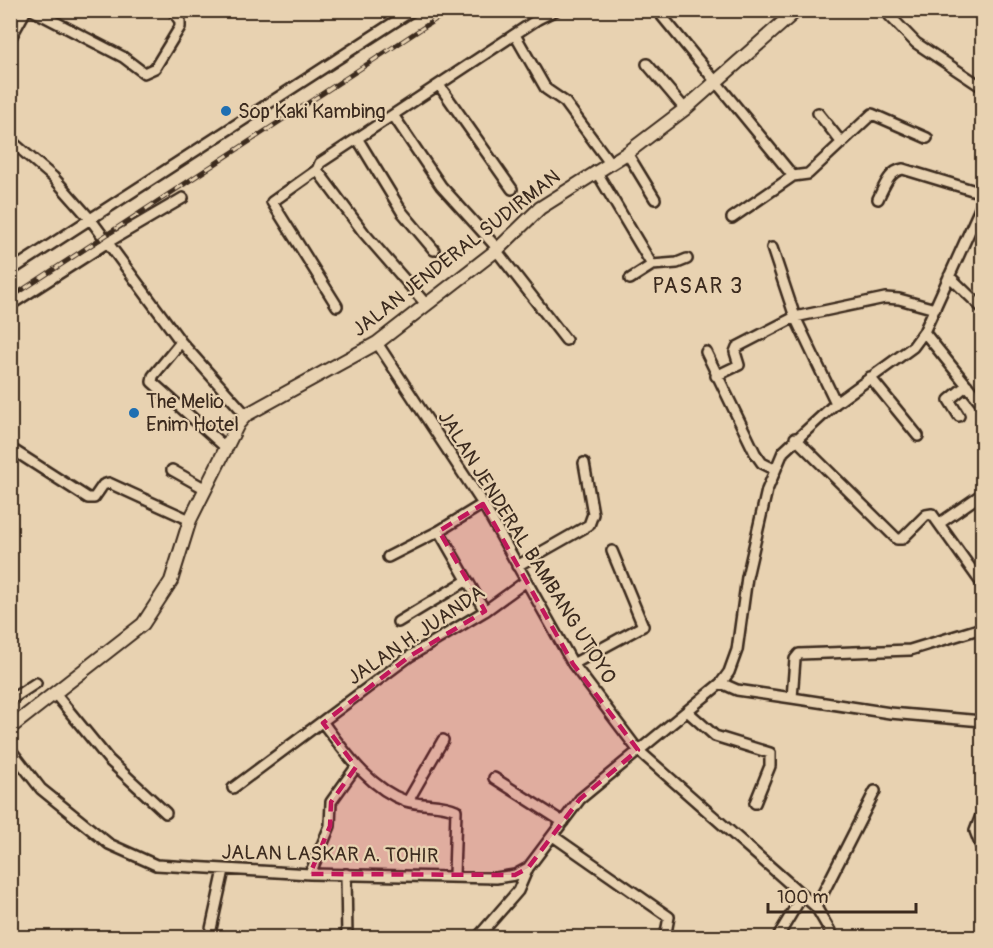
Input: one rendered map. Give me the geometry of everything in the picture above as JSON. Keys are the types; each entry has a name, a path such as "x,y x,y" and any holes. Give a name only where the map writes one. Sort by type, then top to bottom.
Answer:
{"main road":[{"name":"JALAN JENDERAL SUDIRMAN","path":"10,728 56,695 143,624 171,580 190,520 238,423 246,416 377,343 425,303 497,249 540,208 627,153 685,109 797,10"}],"street":[{"path":"10,39 26,10"},
{"path":"32,10 123,57 144,73 155,68 180,27 180,21 172,10"},
{"path":"10,272 413,10"},
{"path":"337,306 272,202 317,170 325,159 556,10"},
{"path":"657,10 793,176"},
{"path":"884,10 916,44 982,87"},
{"path":"515,35 546,89 565,102 610,163"},
{"path":"646,64 685,109"},
{"path":"439,85 512,189"},
{"path":"818,112 842,143"},
{"path":"732,218 793,176 808,174 872,114 927,138"},
{"path":"393,115 441,186 497,249 566,340"},
{"path":"357,138 402,212 434,250"},
{"path":"10,140 53,177 91,220 181,342 246,416"},
{"path":"627,153 655,198"},
{"path":"878,198 892,174 896,170 903,169 982,193"},
{"path":"317,170 364,233 425,303"},
{"path":"596,171 652,265"},
{"path":"10,305 108,242 183,198"},
{"path":"477,938 518,891 528,868 580,800 721,683 729,672 737,650 747,577 774,469 783,452 795,438 836,403 913,346 924,332 982,204"},
{"path":"972,224 982,228"},
{"path":"772,248 795,317 836,403"},
{"path":"630,279 652,265 677,263 687,259"},
{"path":"950,276 982,308"},
{"path":"716,376 739,365 735,352 737,347 795,317 892,298 935,309"},
{"path":"924,332 982,404"},
{"path":"181,342 153,376 152,382 225,447"},
{"name":"JALAN JENDERAL BAMBANG UTOYO","path":"377,343 483,504 573,664 638,750 816,907 834,938"},
{"path":"706,352 755,453 762,463 774,469"},
{"path":"870,377 918,436"},
{"path":"959,416 949,400 967,385"},
{"path":"795,438 897,539 902,539 928,514 932,514 982,584"},
{"path":"10,447 88,498 94,498 103,485 109,483 190,520"},
{"path":"517,566 589,525 593,514 584,463"},
{"path":"172,470 204,488"},
{"path":"940,523 982,494"},
{"path":"388,557 439,531 483,504"},
{"path":"439,531 485,611"},
{"path":"573,664 643,626 612,551"},
{"path":"398,622 466,581"},
{"name":"JALAN H. JUANDA","path":"233,788 410,656 485,611 525,582"},
{"path":"792,698 795,659 799,654 910,650 982,628"},
{"path":"10,700 36,683"},
{"path":"721,683 737,690 890,712 982,721"},
{"path":"56,695 109,760 166,813"},
{"path":"687,711 715,736 770,753 770,766 755,803"},
{"path":"323,723 356,766 380,785 408,801 456,810 454,876"},
{"path":"408,801 443,740"},
{"name":"JALAN LASKAR A. TOHIR","path":"10,749 41,789 109,844 156,865 310,874 496,878 515,875 528,868"},
{"path":"310,874 329,828 332,802 356,766"},
{"path":"494,778 563,822"},
{"path":"816,907 875,791"},
{"path":"982,813 975,831 982,849"},
{"path":"553,836 669,917 665,938"},
{"path":"208,938 225,870"},
{"path":"346,873 347,938"},
{"path":"777,938 802,897"}],"highlighted area":[{"path":"483,504 573,664 638,750 580,799 528,868 515,875 310,874 330,826 331,802 356,767 323,723 410,656 485,611 439,531"}],"railway":[{"path":"10,298 450,10"}],"place":[{"name":"Sop Kaki Kambing","path":"226,111"},
{"name":"The Melio Enim Hotel","path":"134,413"}],"district":[{"name":"PASAR 3","path":"698,286"}]}
